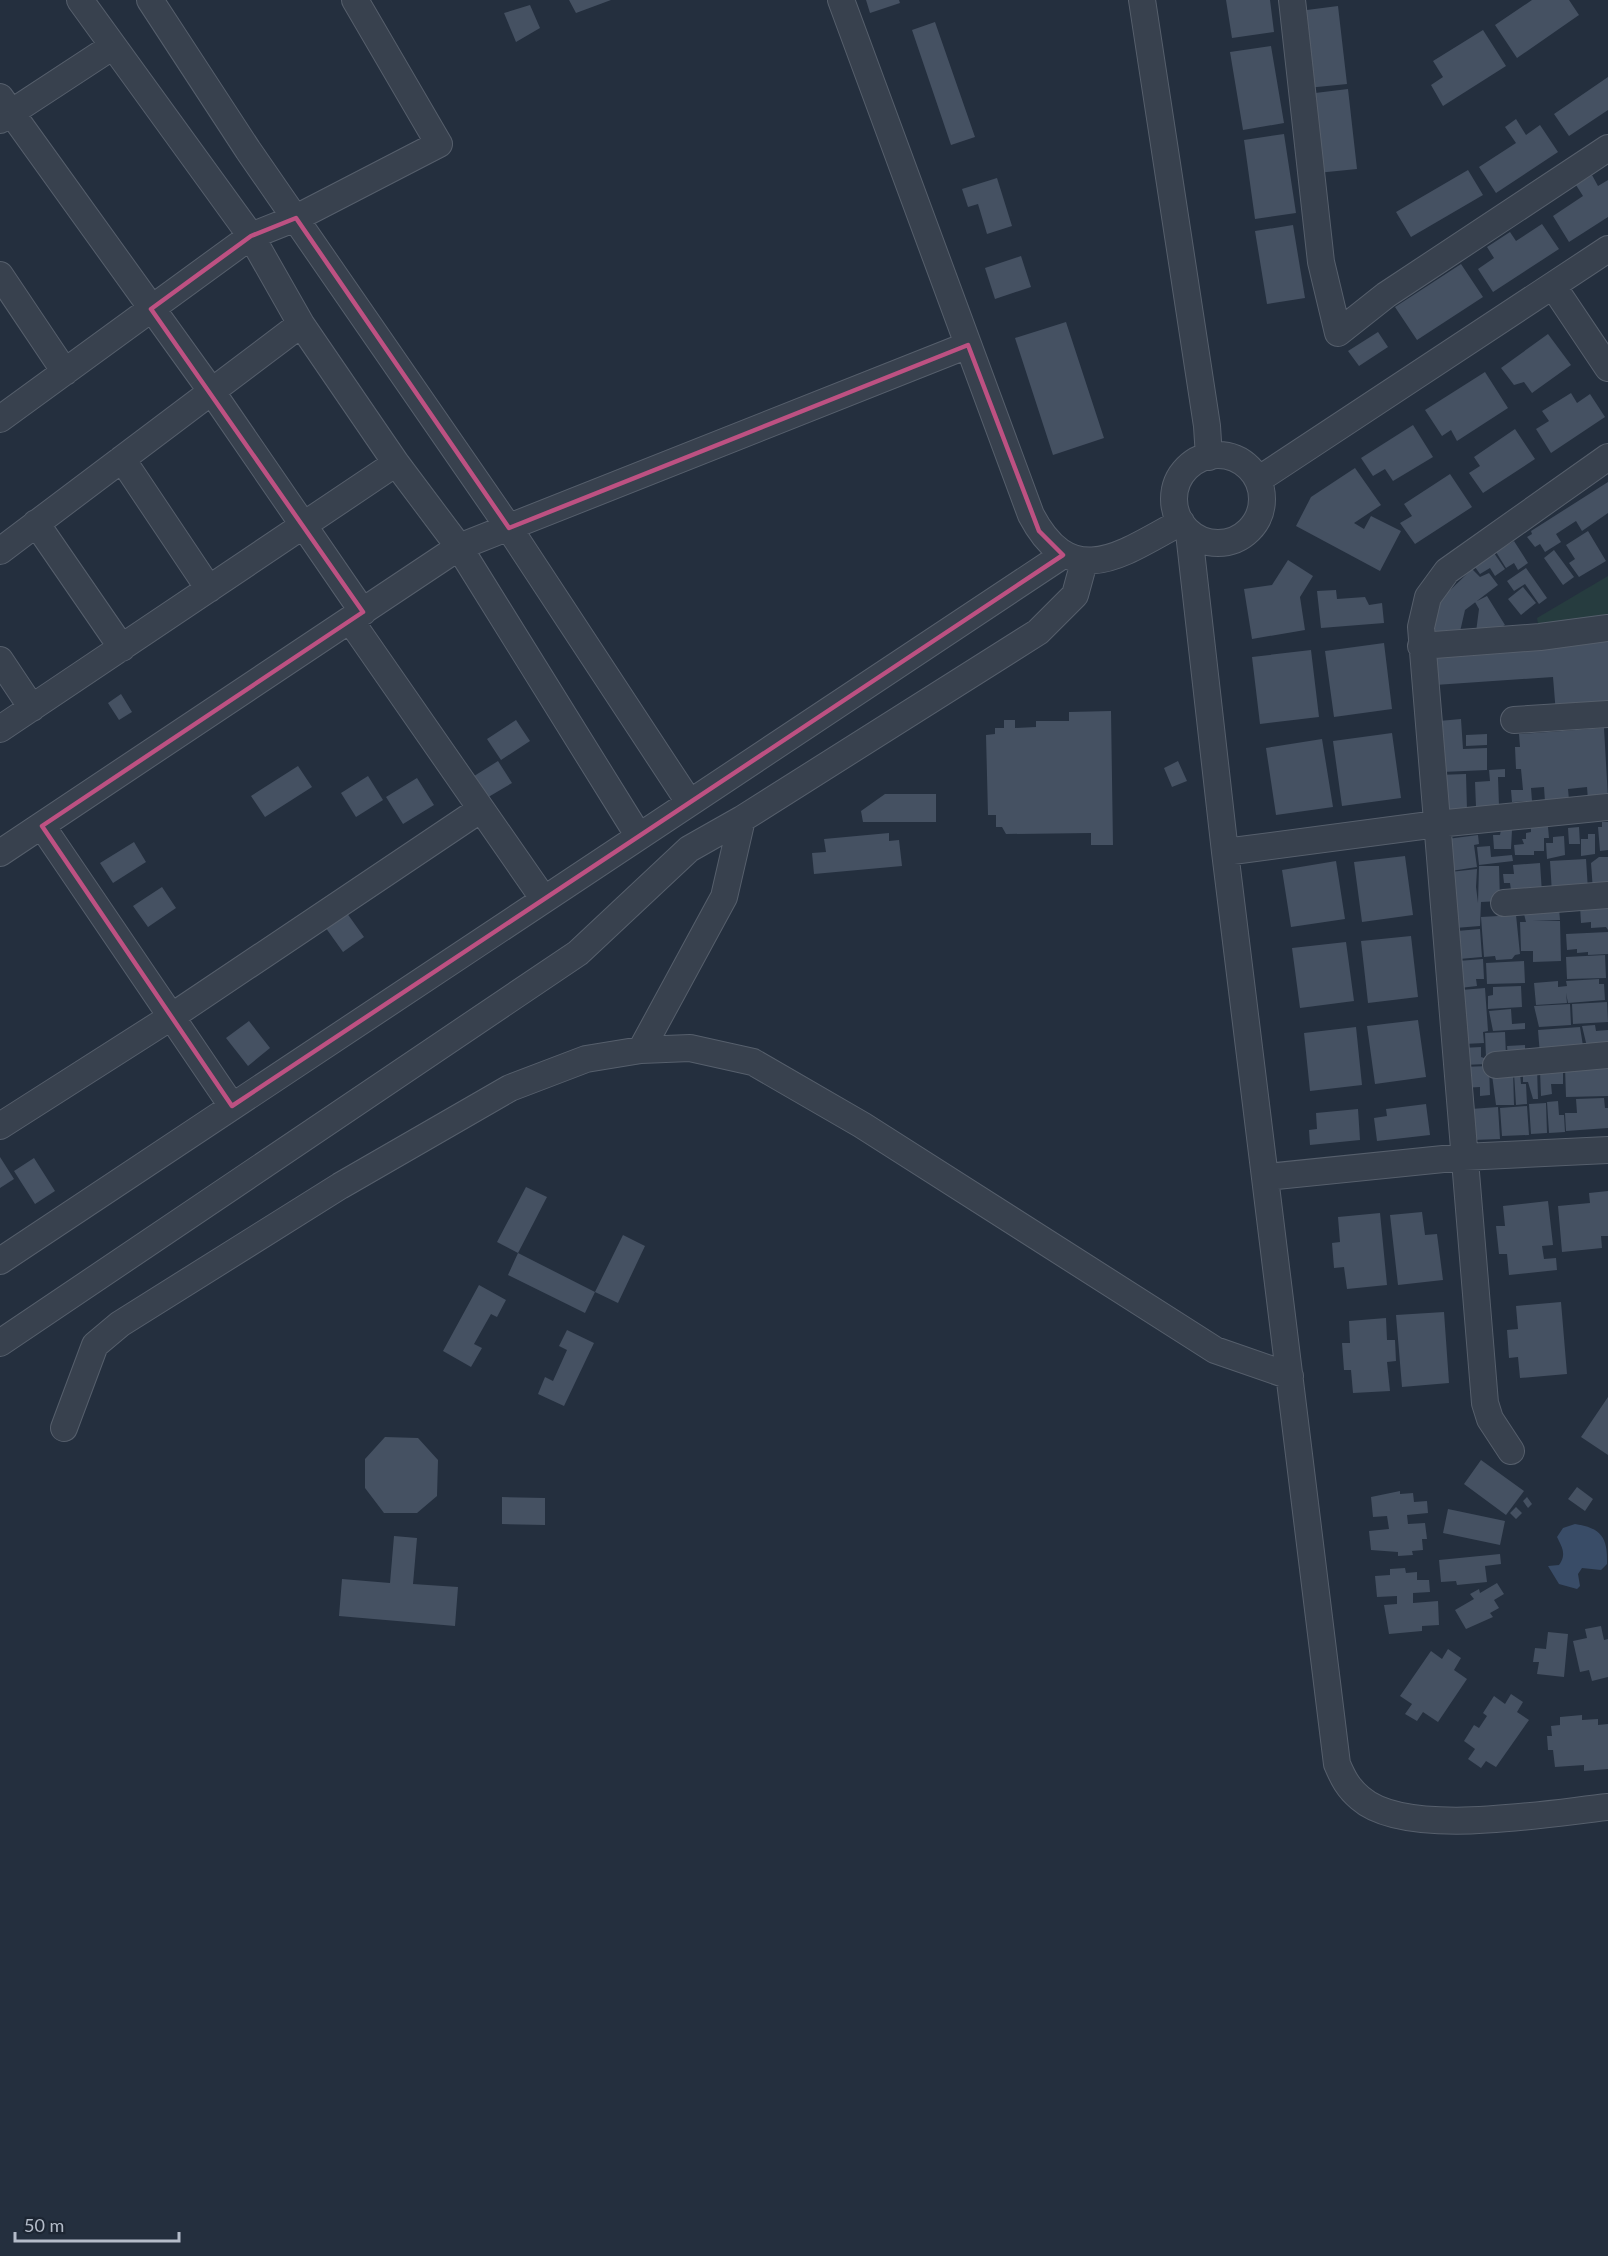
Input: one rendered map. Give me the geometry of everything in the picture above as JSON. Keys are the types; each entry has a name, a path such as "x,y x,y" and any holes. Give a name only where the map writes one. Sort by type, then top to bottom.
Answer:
{"street":[{"path":"80,0 251,236 301,324 396,463 459,547 638,835"},
{"path":"150,0 248,150 509,528 689,802"},
{"path":"0,419 251,236 296,218 439,144 355,0"},
{"path":"0,1343 578,953 689,849 742,819 1038,632 1076,595 1074,558 1039,531 1031,515 841,0"},
{"path":"1142,0 1207,426 1209,457"},
{"path":"1292,0 1321,261 1338,333 1386,295 1608,148"},
{"path":"113,45 4,110 212,392 302,527 356,616 481,809 543,898"},
{"path":"1258,480 1608,249"},
{"path":"0,275 65,372"},
{"path":"1552,286 1608,368"},
{"path":"0,551 301,324"},
{"path":"0,854 459,547 968,345"},
{"path":"1185,527 1211,543 1235,540 1245,534 1260,516 1262,492 1258,480 1243,463 1220,455 1209,457 1198,461 1180,477 1174,500 1185,527 1267,1177 1337,1764 1347,1785 1361,1800 1404,1818 1445,1822 1608,1807"},
{"path":"1511,1451 1490,1419 1485,1403 1421,627 1428,597 1447,570 1608,457"},
{"path":"122,459 209,589"},
{"path":"0,729 396,463"},
{"path":"36,524 122,648"},
{"path":"0,1261 638,835 1074,558 1129,550 1185,527"},
{"path":"1421,646 1540,637 1608,628"},
{"path":"0,660 32,708"},
{"path":"1514,720 1608,714"},
{"path":"1226,852 1437,824 1608,807"},
{"path":"0,1125 171,1017 481,809"},
{"path":"641,1050 724,897 742,819"},
{"path":"42,826 232,1106"},
{"path":"1504,903 1608,895"},
{"path":"64,1428 95,1345 120,1324 340,1186 510,1088 586,1059 641,1050 690,1048 753,1062 862,1125 1215,1350 1290,1376"},
{"path":"1497,1065 1608,1055"},
{"path":"1267,1177 1463,1157 1608,1150"}],"highlighted area":[{"path":"296,218 509,528 968,345 1039,531 1063,555 232,1106 42,826 363,612 151,309 251,236"}],"green space":[{"path":"1608,576 1608,626 1540,637 1537,618"}],"water":[{"path":"1575,1524 1597,1531 1604,1541 1607,1555 1607,1564 1601,1570 1582,1568 1578,1574 1580,1586 1577,1589 1559,1584 1548,1566 1559,1565 1563,1558 1563,1551 1557,1537 1563,1528"}],"building":[{"path":"569,0 611,0 576,13"},
{"path":"866,0 899,0 900,3 870,13"},
{"path":"1226,0 1270,0 1274,32 1232,38"},
{"path":"1532,0 1569,0 1579,15 1517,58 1495,25"},
{"path":"530,5 540,28 516,42 504,13"},
{"path":"1338,6 1347,84 1307,88 1299,11"},
{"path":"935,22 975,137 951,145 912,30"},
{"path":"1483,30 1506,66 1443,106 1431,85 1443,77 1433,61"},
{"path":"1271,46 1284,123 1243,130 1230,52"},
{"path":"1608,77 1608,110 1569,136 1554,114"},
{"path":"1348,89 1357,169 1317,173 1307,94"},
{"path":"1516,119 1526,135 1540,125 1558,152 1496,193 1479,167 1516,143 1505,127"},
{"path":"1284,134 1296,213 1255,219 1244,140"},
{"path":"1468,170 1483,195 1411,237 1396,212"},
{"path":"1592,175 1598,186 1608,180 1608,217 1569,242 1553,216 1583,196 1576,185"},
{"path":"997,178 1012,226 987,234 978,204 968,207 962,189"},
{"path":"1542,224 1559,249 1493,292 1478,269 1494,258 1487,247 1510,232 1516,241"},
{"path":"1293,225 1305,298 1267,304 1255,231"},
{"path":"1021,256 1031,287 995,299 985,268"},
{"path":"1461,264 1483,297 1417,340 1395,307"},
{"path":"1066,322 1104,438 1053,455 1015,338"},
{"path":"1378,332 1388,347 1359,366 1348,351"},
{"path":"1548,334 1571,365 1532,393 1524,382 1514,385 1501,368"},
{"path":"1485,372 1508,408 1457,441 1451,430 1442,436 1425,410"},
{"path":"1571,393 1577,403 1590,394 1605,417 1551,453 1536,429 1549,421 1542,411"},
{"path":"1413,425 1433,457 1393,481 1385,469 1373,476 1361,458"},
{"path":"1515,429 1535,459 1483,493 1469,473 1480,466 1474,457"},
{"path":"1355,468 1381,505 1354,523 1364,529 1371,516 1401,531 1380,571 1296,526 1311,497"},
{"path":"1450,474 1472,507 1415,544 1400,523 1412,516 1404,504"},
{"path":"1608,482 1608,513 1582,531 1576,521 1556,534 1561,542 1545,552 1540,544 1535,547 1527,537 1532,534 1531,531"},
{"path":"1588,531 1606,561 1579,577 1569,563 1575,559 1566,545"},
{"path":"1514,541 1528,563 1518,570 1514,563 1506,568 1496,552"},
{"path":"1554,550 1574,577 1563,585 1544,558"},
{"path":"1494,553 1505,569 1495,576 1490,568 1480,574 1475,567"},
{"path":"1288,560 1313,576 1300,597 1305,630 1252,639 1244,589 1272,585"},
{"path":"1526,568 1547,598 1539,604 1525,584 1514,591 1507,581"},
{"path":"1472,569 1480,577 1489,573 1498,585 1465,610 1459,636 1435,636 1435,614 1443,597"},
{"path":"1523,587 1536,603 1521,615 1508,599"},
{"path":"1336,590 1337,599 1365,597 1369,605 1382,603 1384,623 1321,628 1317,591"},
{"path":"1487,596 1505,625 1493,631 1476,632 1479,609 1475,602"},
{"path":"1608,632 1608,711 1556,714 1553,677 1435,685 1432,652"},
{"path":"1384,643 1392,709 1334,717 1325,651"},
{"path":"1311,650 1319,717 1260,724 1252,657"},
{"path":"121,694 132,712 119,720 108,703"},
{"path":"1111,711 1113,845 1091,845 1091,833 1006,834 1002,827 996,827 996,815 988,815 986,735 995,734 995,728 1004,728 1004,720 1015,720 1015,728 1036,727 1036,721 1069,721 1069,712"},
{"path":"1461,719 1463,749 1487,748 1487,770 1442,772 1439,721"},
{"path":"516,720 530,741 501,760 487,739"},
{"path":"1604,728 1608,798 1588,800 1587,787 1568,789 1569,800 1545,802 1544,787 1531,788 1532,801 1512,802 1511,790 1523,790 1521,769 1516,769 1515,747 1520,747 1519,734"},
{"path":"1392,733 1401,798 1342,806 1333,741"},
{"path":"1487,734 1487,745 1466,746 1466,735"},
{"path":"1322,739 1333,807 1276,815 1266,748"},
{"path":"498,761 512,783 485,799 471,778"},
{"path":"1178,761 1187,781 1172,787 1164,768"},
{"path":"298,766 312,787 265,817 251,796"},
{"path":"1505,769 1505,777 1498,777 1499,806 1476,807 1475,782 1490,781 1489,770"},
{"path":"1466,774 1467,810 1448,811 1438,775"},
{"path":"368,776 383,800 356,817 341,793"},
{"path":"417,778 434,805 403,824 386,797"},
{"path":"885,794 936,794 936,822 863,822 861,811"},
{"path":"1602,822 1608,822 1608,850 1600,851 1598,827 1602,827"},
{"path":"1531,827 1548,827 1549,838 1544,838 1544,851 1534,851 1534,855 1515,855 1514,845 1524,844 1522,839 1526,839 1526,833 1531,832"},
{"path":"1579,827 1580,844 1569,844 1568,828"},
{"path":"1501,830 1512,830 1511,849 1494,849 1493,835 1500,835"},
{"path":"889,833 889,841 899,840 902,866 814,874 812,853 826,852 824,839"},
{"path":"1588,834 1595,834 1595,854 1581,856 1581,839 1588,839"},
{"path":"1478,835 1479,844 1474,845 1477,867 1451,871 1447,839"},
{"path":"1564,836 1565,855 1547,859 1546,843 1553,843 1553,837"},
{"path":"134,842 146,862 113,883 100,863"},
{"path":"1490,846 1491,857 1512,855 1513,861 1479,865 1477,847"},
{"path":"1405,856 1413,915 1362,922 1354,862"},
{"path":"1599,857 1608,857 1608,890 1593,891 1591,863"},
{"path":"1586,859 1588,890 1552,893 1550,861"},
{"path":"1336,861 1345,919 1291,927 1282,870"},
{"path":"1540,863 1542,893 1511,890 1510,883 1504,883 1503,874 1514,874 1513,865"},
{"path":"1479,866 1499,866 1500,901 1481,902 1480,926 1455,928 1450,872 1477,869 1478,903"},
{"path":"162,887 176,908 148,927 133,906"},
{"path":"1608,904 1608,930 1606,927 1591,928 1591,922 1581,923 1580,906"},
{"path":"344,909 364,937 343,952 323,924"},
{"path":"1559,909 1560,920 1533,921 1560,921 1561,961 1533,962 1533,951 1521,951 1520,922 1526,922 1524,914"},
{"path":"1516,915 1520,954 1515,955 1512,959 1496,960 1495,956 1484,957 1481,917"},
{"path":"1480,929 1482,957 1459,959 1457,931"},
{"path":"1608,932 1608,954 1588,955 1588,952 1577,953 1577,949 1567,950 1566,934"},
{"path":"1411,936 1418,997 1368,1003 1361,941"},
{"path":"1346,942 1354,1001 1300,1008 1292,948"},
{"path":"1605,955 1606,978 1567,979 1566,957"},
{"path":"1483,959 1484,979 1476,979 1477,986 1460,988 1458,961"},
{"path":"1524,961 1525,983 1487,984 1486,963"},
{"path":"1599,979 1599,984 1604,984 1605,1000 1568,1003 1566,993 1567,1003 1536,1005 1534,983 1558,981 1558,987 1567,986 1566,981"},
{"path":"1521,986 1522,1007 1488,1009 1488,996 1493,995 1493,987"},
{"path":"1485,988 1488,1031 1483,1032 1484,1043 1464,1044 1461,990"},
{"path":"1607,1002 1608,1022 1573,1024 1572,1004"},
{"path":"1570,1004 1571,1025 1539,1027 1534,1006"},
{"path":"1511,1009 1512,1024 1525,1023 1525,1029 1493,1031 1489,1011"},
{"path":"1418,1020 1426,1077 1375,1084 1367,1026"},
{"path":"249,1021 270,1048 248,1066 226,1038"},
{"path":"1595,1025 1596,1031 1608,1030 1608,1049 1588,1051 1582,1026"},
{"path":"1356,1027 1362,1085 1310,1091 1304,1033"},
{"path":"1580,1027 1584,1052 1540,1055 1538,1030"},
{"path":"1505,1032 1506,1056 1486,1057 1485,1033"},
{"path":"1525,1045 1525,1056 1508,1057 1507,1046"},
{"path":"1481,1047 1481,1057 1487,1059 1487,1064 1463,1065 1462,1048"},
{"path":"1608,1065 1608,1096 1566,1097 1565,1067"},
{"path":"1489,1066 1490,1095 1480,1096 1480,1087 1462,1088 1462,1067"},
{"path":"1563,1067 1563,1084 1551,1084 1552,1094 1541,1096 1540,1071"},
{"path":"1523,1068 1537,1068 1538,1099 1533,1099 1528,1082 1523,1082"},
{"path":"1513,1071 1514,1105 1496,1105 1492,1075"},
{"path":"1514,1073 1520,1073 1521,1084 1526,1084 1527,1104 1516,1105"},
{"path":"1604,1098 1605,1108 1608,1108 1608,1128 1566,1131 1565,1113 1577,1113 1576,1099"},
{"path":"1558,1101 1559,1115 1564,1115 1565,1132 1549,1133 1547,1102"},
{"path":"1546,1103 1547,1133 1531,1134 1529,1104"},
{"path":"1426,1104 1430,1135 1377,1141 1374,1118 1387,1116 1386,1109"},
{"path":"1527,1106 1529,1135 1502,1136 1500,1108"},
{"path":"1498,1107 1500,1139 1472,1140 1471,1109"},
{"path":"1358,1109 1360,1140 1310,1145 1309,1130 1317,1129 1316,1113"},
{"path":"0,1157 14,1179 0,1188"},
{"path":"34,1158 55,1191 35,1204 14,1171"},
{"path":"526,1187 547,1197 518,1253 497,1242"},
{"path":"1608,1191 1608,1236 1601,1236 1602,1248 1562,1252 1558,1206 1590,1203 1589,1193"},
{"path":"1548,1201 1553,1245 1542,1246 1544,1259 1556,1258 1557,1270 1509,1275 1507,1254 1499,1254 1496,1226 1505,1226 1503,1206"},
{"path":"1422,1212 1425,1235 1437,1234 1443,1280 1398,1285 1390,1215"},
{"path":"1380,1213 1387,1285 1347,1289 1344,1267 1334,1268 1332,1243 1340,1242 1338,1217"},
{"path":"623,1235 645,1246 618,1303 595,1292"},
{"path":"518,1253 595,1292 585,1313 508,1275"},
{"path":"479,1285 506,1300 497,1317 491,1314 474,1344 482,1348 471,1367 443,1351"},
{"path":"1561,1302 1567,1374 1520,1378 1518,1357 1509,1358 1507,1330 1518,1329 1516,1306"},
{"path":"1444,1312 1449,1383 1402,1387 1396,1315"},
{"path":"1386,1318 1387,1340 1395,1340 1396,1361 1387,1362 1390,1391 1353,1393 1351,1370 1344,1370 1342,1343 1350,1343 1349,1321"},
{"path":"567,1330 594,1343 564,1406 538,1394 545,1377 553,1381 567,1350 559,1346"},
{"path":"1608,1397 1608,1455 1581,1437"},
{"path":"385,1437 418,1438 438,1460 437,1496 417,1513 384,1513 365,1488 365,1459"},
{"path":"1481,1460 1524,1491 1506,1515 1464,1484"},
{"path":"1577,1487 1593,1499 1585,1511 1568,1499"},
{"path":"1400,1491 1400,1494 1413,1493 1414,1502 1427,1501 1428,1513 1407,1515 1408,1524 1425,1523 1427,1539 1422,1539 1423,1550 1412,1551 1413,1555 1398,1556 1398,1552 1371,1550 1369,1531 1389,1529 1387,1516 1373,1517 1371,1497"},
{"path":"502,1497 545,1498 545,1525 502,1524"},
{"path":"1527,1497 1532,1504 1528,1508 1523,1501"},
{"path":"1516,1507 1522,1513 1516,1519 1510,1513"},
{"path":"1448,1509 1505,1521 1500,1545 1443,1533"},
{"path":"394,1536 417,1538 413,1584 458,1587 455,1626 339,1616 342,1579 390,1583"},
{"path":"1500,1554 1501,1564 1485,1566 1487,1582 1457,1585 1456,1581 1441,1582 1439,1560"},
{"path":"1405,1568 1406,1573 1417,1572 1417,1580 1429,1580 1430,1592 1413,1593 1413,1603 1438,1601 1439,1625 1422,1626 1422,1631 1389,1634 1384,1605 1397,1604 1397,1596 1377,1597 1375,1576 1390,1575 1390,1569"},
{"path":"1497,1583 1504,1594 1494,1600 1499,1608 1490,1613 1493,1617 1466,1629 1455,1610 1474,1599 1470,1594 1479,1589 1480,1593"},
{"path":"1601,1626 1604,1640 1608,1639 1608,1677 1592,1681 1589,1670 1580,1672 1573,1641 1587,1638 1585,1629"},
{"path":"1548,1632 1568,1634 1564,1677 1537,1674 1539,1662 1533,1662 1535,1648 1546,1649"},
{"path":"1448,1649 1461,1658 1454,1670 1467,1679 1438,1722 1423,1712 1417,1721 1405,1714 1412,1704 1400,1696 1431,1651 1442,1659"},
{"path":"1511,1694 1523,1702 1517,1712 1529,1720 1496,1767 1486,1761 1481,1768 1468,1759 1475,1749 1464,1741 1474,1725 1479,1728 1487,1716 1483,1713 1494,1696 1505,1704"},
{"path":"1582,1715 1582,1720 1598,1719 1598,1725 1608,1724 1608,1769 1584,1771 1584,1765 1555,1767 1553,1750 1548,1750 1547,1736 1552,1736 1551,1726 1560,1725 1560,1717"}]}
